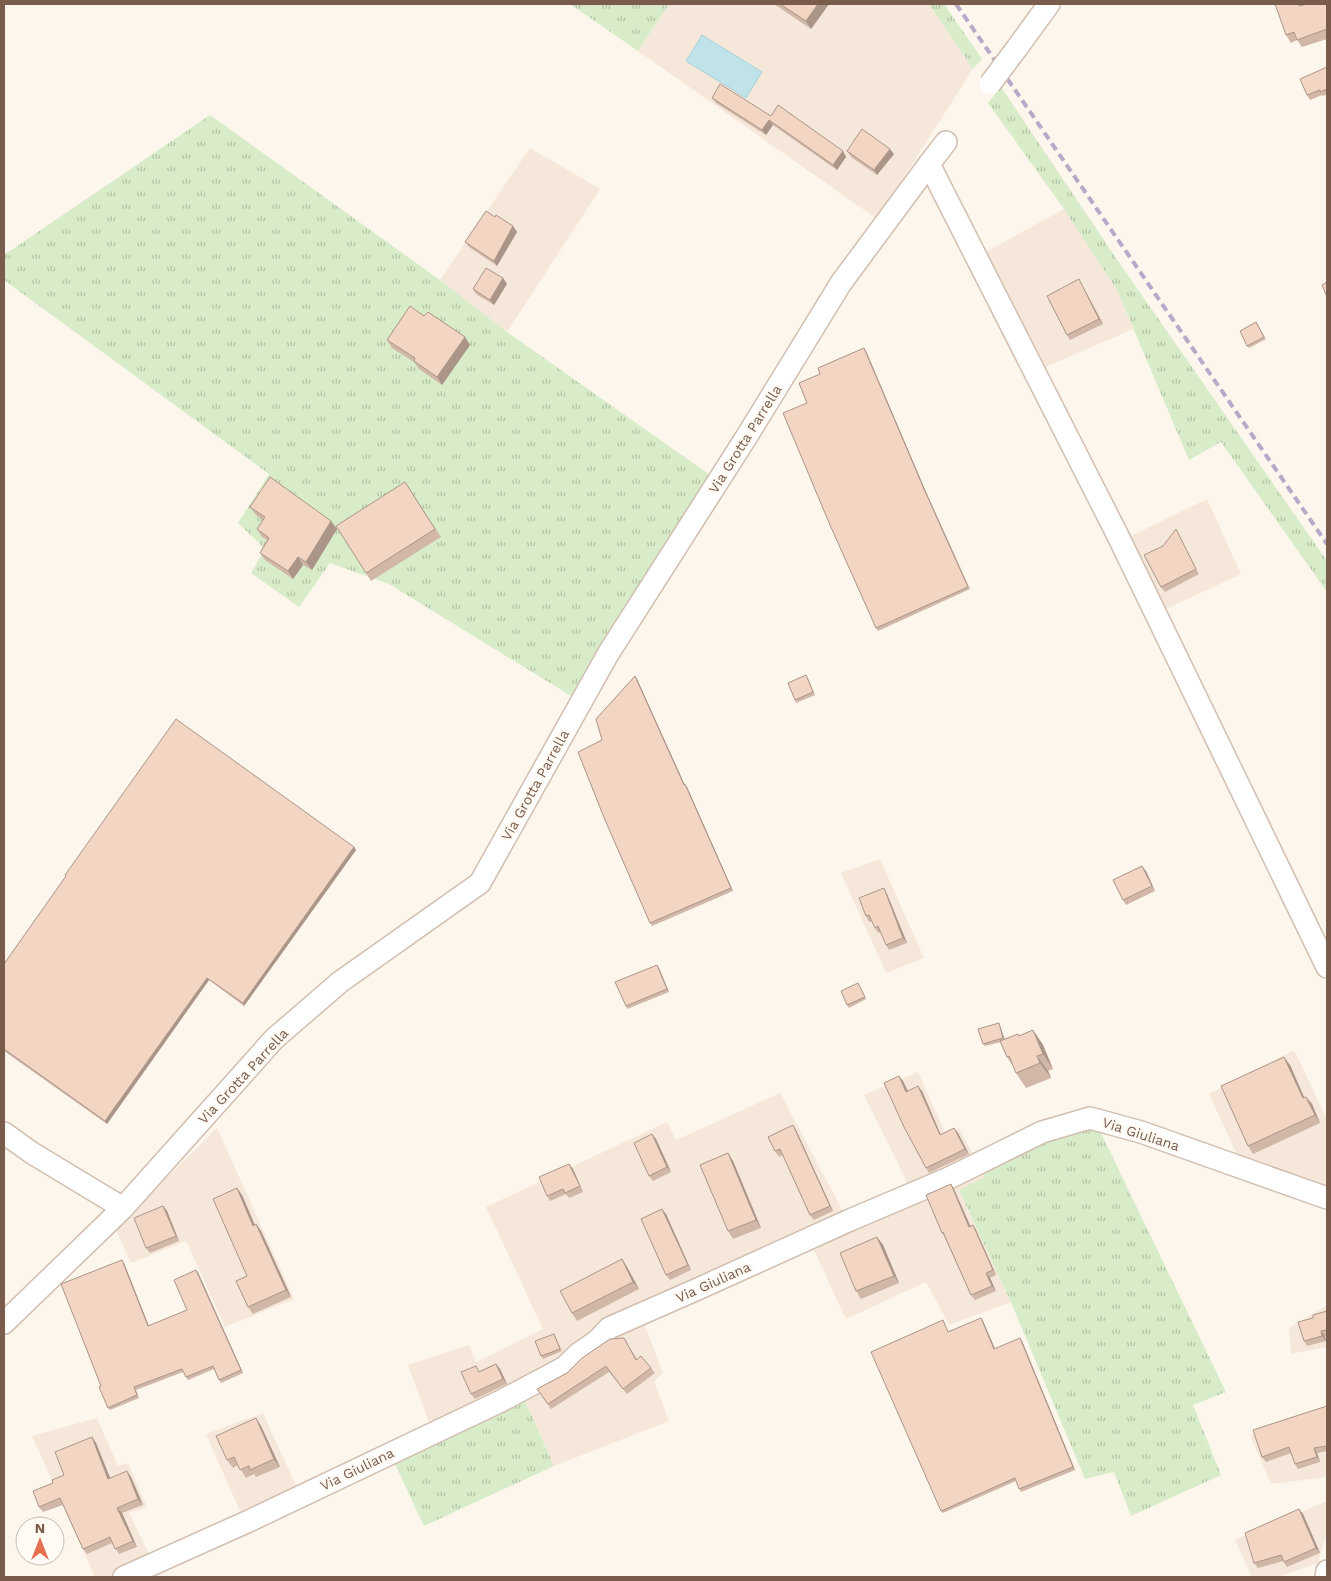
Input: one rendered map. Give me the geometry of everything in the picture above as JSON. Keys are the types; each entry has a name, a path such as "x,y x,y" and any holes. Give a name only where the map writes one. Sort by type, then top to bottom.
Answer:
{"street":[{"path":"990,84 1049,4"},
{"name":"Via Grotta Parrella","path":"4,1323 123,1208 274,1039 340,982 480,883 608,654 747,436 841,283 946,142"},
{"path":"928,164 1118,536 1327,967"},
{"name":"Via Giuliana","path":"124,1577 249,1521 501,1401 565,1367 578,1354 598,1340 609,1328 850,1220 949,1178 1042,1132 1090,1118 1141,1132 1327,1198"},
{"path":"4,1133 32,1153 123,1208"},
{"path":"1326,1577 1327,1571"}],"shaded area":[{"path":"669,4 929,4 973,69 877,219 638,51"},
{"path":"530,148 600,189 507,332 440,280"},
{"path":"1064,209 1117,290 1133,329 1041,369 982,254"},
{"path":"1207,499 1241,574 1164,610 1127,538"},
{"path":"880,859 924,958 886,973 841,873"},
{"path":"1294,1050 1327,1117 1327,1190 1239,1159 1209,1094"},
{"path":"918,1072 946,1134 959,1128 985,1177 959,1190 1011,1302 949,1325 926,1282 846,1319 812,1246 909,1186 864,1095"},
{"path":"780,1093 844,1213 639,1310 663,1373 654,1381 669,1421 554,1466 520,1388 431,1428 408,1365 469,1345 476,1362 543,1329 486,1207 667,1122 676,1140"},
{"path":"217,1128 294,1299 225,1327 186,1241 131,1263 115,1228"},
{"path":"1327,1305 1327,1347 1291,1354 1289,1328"},
{"path":"1327,1411 1327,1477 1271,1484 1250,1435"},
{"path":"263,1413 298,1490 243,1518 206,1434"},
{"path":"97,1418 118,1466 128,1463 147,1507 129,1513 150,1556 107,1577 95,1577 32,1436"},
{"path":"1327,1501 1327,1532 1318,1563 1278,1577 1252,1577 1235,1540"}],"green space":[{"path":"570,4 669,4 638,51"},
{"path":"929,4 944,4 982,59 973,69"},
{"path":"1001,87 1118,261 1327,561 1327,592 1221,442 1189,460 1117,290 1064,209 988,103"},
{"path":"210,115 440,280 507,332 713,477 576,699 389,584 330,563 299,607 251,573 265,549 238,523 269,474 4,280 4,255"},
{"path":"1080,1130 1100,1131 1226,1392 1193,1405 1221,1475 1131,1516 1114,1472 1085,1479 1011,1302 959,1190 985,1177 983,1172 1006,1160"},
{"path":"524,1398 554,1466 424,1526 393,1460"}],"water":[{"path":"702,35 762,72 746,98 686,61"}],"building":[{"path":"780,4 818,4 806,21"},
{"path":"1275,4 1298,4 1299,6 1327,4 1327,29 1297,40 1294,32 1286,35"},
{"path":"1327,67 1327,89 1307,95 1300,79"},
{"path":"720,84 771,116 778,105 843,151 833,165 769,120 762,130 712,98"},
{"path":"862,129 890,149 874,170 847,151"},
{"path":"486,211 513,226 494,261 465,242"},
{"path":"486,268 503,278 490,300 473,289"},
{"path":"1079,279 1099,319 1067,335 1047,296"},
{"path":"1327,282 1327,297 1322,285"},
{"path":"410,306 424,316 428,312 465,337 437,377 414,361 415,358 387,340"},
{"path":"1256,322 1264,337 1247,346 1240,331"},
{"path":"864,348 968,587 876,628 783,413 807,403 799,383 820,374 818,368"},
{"path":"270,477 331,521 306,562 298,557 288,571 260,553 269,538 257,529 265,517 250,507"},
{"path":"405,482 435,529 366,573 336,526"},
{"path":"1176,529 1196,569 1161,587 1144,555 1163,546"},
{"path":"806,675 813,692 795,700 788,683"},
{"path":"635,676 731,888 650,923 605,820 578,752 602,740 596,719"},
{"path":"176,719 354,847 243,1003 207,978 105,1121 4,1049 4,964"},
{"path":"1142,866 1152,886 1123,900 1113,880"},
{"path":"884,888 903,938 886,945 878,926 875,928 869,915 866,916 859,898"},
{"path":"657,965 667,989 626,1006 615,982"},
{"path":"858,983 865,997 847,1005 841,991"},
{"path":"999,1023 1003,1038 983,1044 978,1029"},
{"path":"1033,1030 1043,1054 1037,1056 1040,1063 1016,1073 1000,1041"},
{"path":"1284,1057 1303,1098 1306,1097 1315,1115 1248,1146 1221,1086"},
{"path":"899,1076 906,1092 918,1086 940,1135 954,1128 965,1149 926,1168 904,1127 884,1083"},
{"path":"793,1125 830,1206 810,1215 780,1149 775,1151 768,1137"},
{"path":"652,1134 667,1167 649,1176 634,1143"},
{"path":"728,1153 756,1220 728,1231 700,1165"},
{"path":"569,1164 580,1186 565,1193 563,1189 547,1196 539,1177"},
{"path":"951,1184 969,1227 973,1225 993,1270 986,1273 992,1286 971,1295 926,1195"},
{"path":"237,1188 253,1226 256,1224 286,1290 248,1307 236,1281 247,1276 213,1199"},
{"path":"163,1206 176,1236 146,1248 134,1218"},
{"path":"662,1209 688,1265 666,1275 641,1219"},
{"path":"877,1237 894,1276 856,1291 840,1253"},
{"path":"622,1259 633,1282 572,1313 560,1291"},
{"path":"122,1260 148,1326 187,1310 174,1280 196,1270 241,1370 219,1380 213,1366 186,1377 182,1369 134,1387 137,1395 108,1408 61,1284"},
{"path":"1327,1311 1327,1330 1321,1331 1322,1336 1304,1341 1298,1322 1313,1318 1313,1315"},
{"path":"981,1318 994,1349 1020,1338 1073,1467 1019,1489 1015,1478 941,1511 871,1352 943,1320 948,1332"},
{"path":"554,1334 560,1349 541,1356 535,1341"},
{"path":"624,1338 636,1360 641,1356 651,1368 623,1389 606,1366 548,1404 537,1389 567,1373 582,1358 610,1339"},
{"path":"496,1364 503,1379 471,1394 461,1372 476,1366 479,1372"},
{"path":"1327,1406 1327,1446 1314,1448 1317,1457 1295,1464 1289,1447 1262,1457 1253,1430"},
{"path":"256,1418 274,1459 250,1470 249,1466 240,1470 234,1457 227,1460 216,1436"},
{"path":"92,1437 108,1479 127,1471 138,1499 117,1508 133,1541 115,1549 110,1537 83,1549 60,1498 39,1507 33,1491 53,1483 52,1480 64,1475 55,1452"},
{"path":"1299,1509 1316,1548 1284,1562 1281,1555 1254,1563 1245,1533"}],"railway":[{"path":"956,4 1327,544"}]}
